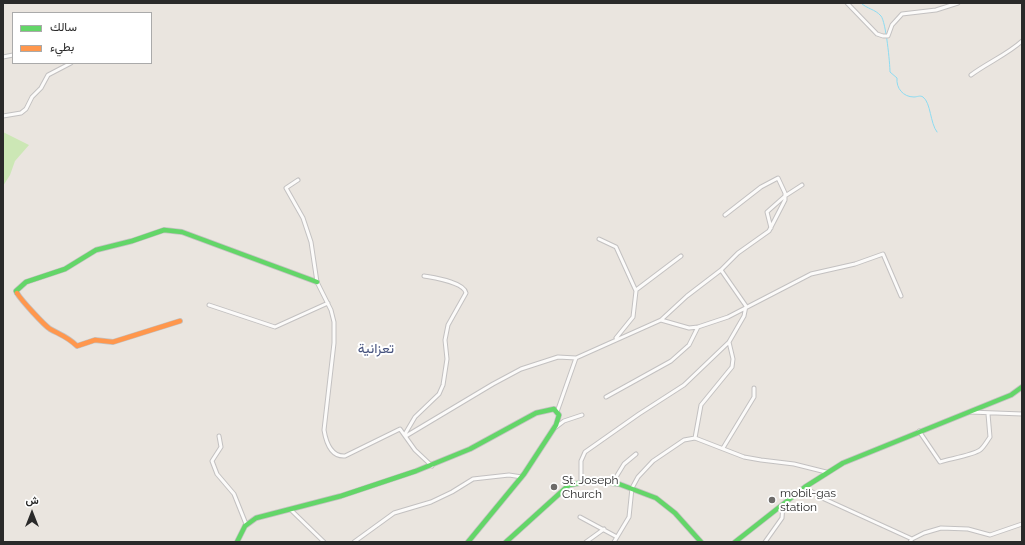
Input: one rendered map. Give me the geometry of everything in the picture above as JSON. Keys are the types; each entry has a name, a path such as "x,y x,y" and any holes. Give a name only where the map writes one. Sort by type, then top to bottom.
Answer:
{"street":[{"path":"847,3 863,17 877,34 888,36 892,25 902,14 936,10 958,3"},
{"path":"971,75 992,60 1013,49 1022,41"},
{"path":"3,116 21,113 26,110 32,97 41,88 48,75 69,64"},
{"path":"405,435 521,369 558,357 576,358 613,340 661,320 687,296 721,270 738,253 766,234 783,206 785,196 782,183 778,178 774,179 761,187 725,215"},
{"path":"298,180 286,188 303,218 311,242 318,282 333,316 335,329 324,430 330,448 337,455 345,456 363,448 394,430 400,429 415,450 432,466"},
{"path":"771,228 768,212 785,196 802,185"},
{"path":"180,321 113,342 95,340 77,346 67,336 49,328 31,308 22,301 16,291 26,282 65,269 96,250 168,230 182,232 318,282"},
{"path":"599,239 614,245 636,290 633,317 613,340"},
{"path":"661,320 689,328 698,327 728,317 746,306 811,274 855,264 883,254 901,296"},
{"path":"636,290 681,256"},
{"path":"721,270 746,306"},
{"path":"405,435 415,417 436,398 442,390 447,359 445,340 448,325 466,293 463,287 458,284 424,276"},
{"path":"209,305 275,327 328,303"},
{"path":"582,480 580,461 585,452 632,418 684,385 729,342 742,320 746,306"},
{"path":"606,397 671,361 689,345 698,327"},
{"path":"695,438 701,405 732,367 733,359 729,342"},
{"path":"468,542 522,477 553,429 559,417 558,412 576,358"},
{"path":"735,542 826,472 854,457 1011,395 1022,387"},
{"path":"723,448 754,397 754,388"},
{"path":"237,542 246,524 273,513 291,510 374,486 432,466 486,441 539,411 552,409 558,412"},
{"path":"970,412 988,414 1022,414"},
{"path":"919,431 940,462 960,455 973,454 980,450 990,437 988,414"},
{"path":"553,429 564,421 582,415"},
{"path":"219,436 221,447 212,461 217,474 234,494 246,524"},
{"path":"614,542 629,517 632,488 638,477 653,461 684,440 695,438 750,458 794,464 826,472"},
{"path":"613,482 624,464 636,454"},
{"path":"354,542 394,513 431,502 452,492 473,479 508,475 522,477"},
{"path":"506,542 512,540 566,487 582,480 599,480 613,482 644,492 666,505 702,542"},
{"path":"805,487 820,497 911,541 941,528 968,528 990,535 1022,524"},
{"path":"765,542 782,518 783,504"},
{"path":"291,510 324,542"},
{"path":"580,517 617,537"},
{"path":"586,542 604,529"}],"green space":[{"path":"3,132 29,145 15,161 10,175 3,186"}],"waterway":[{"path":"861,3 881,16 886,34 890,72 897,78 899,88 904,94 910,97 922,96 926,100 937,132"}],"traffic: fast":[{"path":"17,293 16,291 26,282 65,269 96,250 132,241 164,230 182,232 317,282"},
{"path":"735,542 805,487 843,463 1011,395 1022,387"},
{"path":"237,542 245,526 256,518 341,496 416,471 470,449 536,413 554,409 559,415 556,425 524,474 468,542"},
{"path":"506,542 569,485 592,481 619,484 656,498 675,513 701,542"}],"traffic: slow":[{"path":"17,293 47,327 67,338 77,346 95,340 113,342 180,321"}],"place":[{"name":"St. Joseph Church","path":"554,487"},
{"name":"mobil-gas station","path":"772,500"}],"district":[{"name":"تعزانية","path":"376,349"}]}
